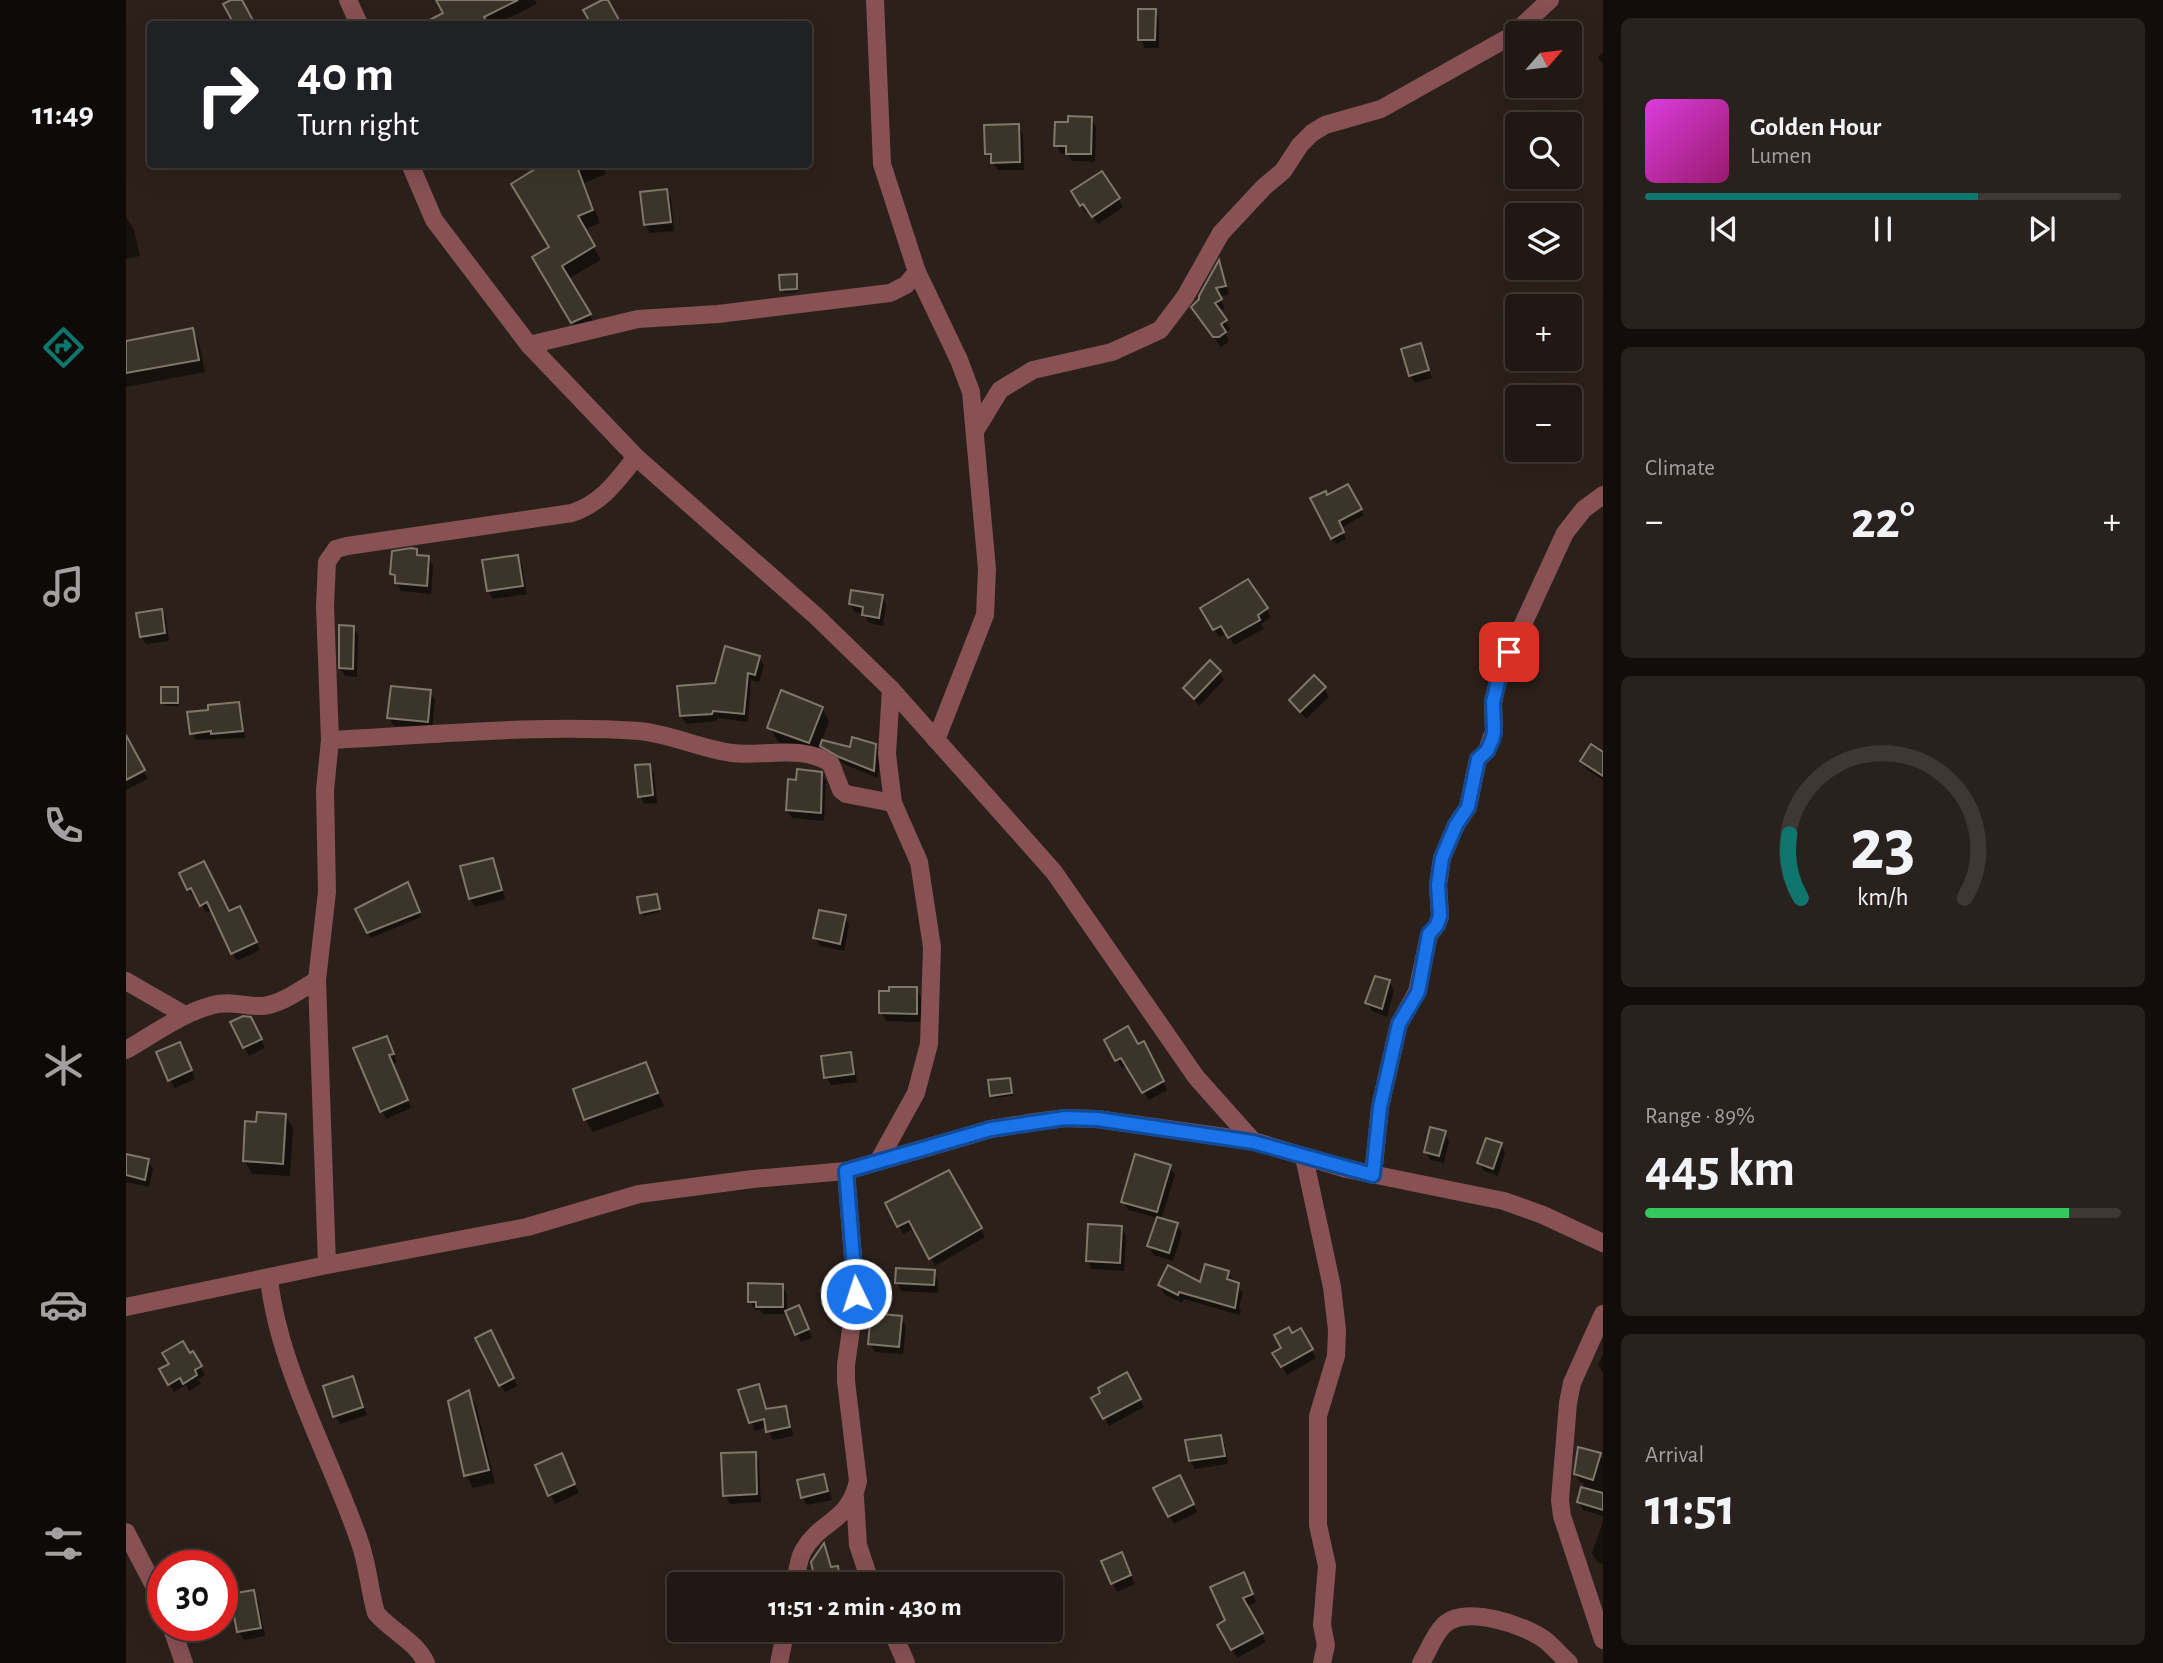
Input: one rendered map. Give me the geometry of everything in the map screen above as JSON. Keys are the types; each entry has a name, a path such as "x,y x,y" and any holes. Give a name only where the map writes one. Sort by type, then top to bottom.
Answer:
{"street":[{"path":"348,0 358,21"},
{"path":"875,0 882,164 917,272 971,392 987,569 985,615 936,740"},
{"path":"975,431 1000,390 1033,370 1112,352 1160,330 1185,297 1221,233 1264,187 1283,171 1300,145 1312,133 1325,125 1381,109 1511,36 1550,0"},
{"path":"412,168 434,220 529,345 636,457 817,617 891,689 997,812 1054,872 1196,1077 1253,1142"},
{"path":"529,345 638,319 718,314 890,293 906,285 917,272"},
{"path":"327,1265 317,980 327,892 325,790 330,740 325,606 327,562 336,549 347,546 572,513 597,502 612,488 636,457"},
{"path":"1373,1175 1380,1107 1399,1024 1418,992 1429,934 1437,925 1440,916 1438,885 1442,858 1456,825 1468,807 1478,759 1487,751 1492,740 1493,702 1502,665 1565,533 1584,509 1603,495"},
{"path":"879,1160 916,1093 929,1044 932,947 922,880 912,844 893,803 887,754 891,689"},
{"path":"330,740 559,729 657,733 730,753 777,752 817,757 831,764 841,790 846,794 893,803"},
{"path":"126,1050 185,1015 223,1003 263,1006 317,980"},
{"path":"126,981 185,1015"},
{"path":"126,1307 527,1227 639,1194 753,1179 846,1171 991,1129 1065,1118 1097,1119 1253,1142 1373,1175 1504,1201 1603,1242"},
{"path":"1304,1157 1332,1287 1337,1330 1336,1356 1318,1416 1318,1525 1327,1566 1322,1625 1326,1645 1322,1663"},
{"path":"846,1171 856,1294 846,1365 857,1465 855,1497 858,1545 867,1572"},
{"path":"269,1279 272,1303 286,1353 359,1538 376,1613 414,1645 426,1663"},
{"path":"1603,1314 1572,1382 1567,1403 1560,1500 1562,1516 1603,1640"},
{"path":"798,1572 803,1551 818,1533 844,1512 855,1497"},
{"path":"126,1531 147,1572"},
{"path":"1421,1663 1443,1625 1453,1620 1477,1616 1525,1628 1546,1641 1569,1663"},
{"path":"176,1641 184,1663"},
{"path":"779,1663 783,1642"},
{"path":"897,1642 906,1663"}],"building":[{"path":"231,0 242,0 253,21 232,21 223,4"},
{"path":"436,0 518,0 484,17 486,21 428,21 443,13"},
{"path":"602,0 608,0 619,20 589,21 583,10"},
{"path":"1138,9 1156,9 1155,40 1138,40"},
{"path":"1068,116 1092,117 1091,154 1066,154 1066,146 1054,146 1055,122 1068,122"},
{"path":"1019,124 1020,162 991,163 991,154 985,154 984,125"},
{"path":"537,168 577,168 593,210 578,216 595,246 562,266 591,314 571,323 532,257 549,247 511,184"},
{"path":"1102,171 1120,198 1092,217 1083,204 1080,206 1071,191"},
{"path":"667,189 671,222 644,225 640,192"},
{"path":"1219,260 1226,286 1216,288 1222,299 1215,303 1227,320 1221,324 1226,332 1219,337 1213,337 1191,307 1199,299"},
{"path":"797,274 797,289 780,290 779,275"},
{"path":"193,328 199,360 126,373 126,341"},
{"path":"1421,343 1429,370 1409,376 1401,349"},
{"path":"1348,484 1362,509 1339,521 1344,532 1331,539 1310,498 1326,491 1327,495"},
{"path":"417,549 417,555 429,556 427,586 395,583 395,575 390,574 392,551"},
{"path":"518,555 523,586 487,591 482,560"},
{"path":"1248,579 1268,608 1258,615 1260,620 1228,638 1221,626 1213,630 1200,608"},
{"path":"851,590 883,595 879,618 862,615 863,607 849,604"},
{"path":"162,609 165,633 140,637 136,613"},
{"path":"339,625 354,626 353,669 339,668"},
{"path":"725,646 760,656 755,675 748,673 744,714 713,711 712,714 680,716 677,686 715,683"},
{"path":"1210,660 1221,671 1194,699 1183,688"},
{"path":"1314,675 1326,687 1300,712 1289,700"},
{"path":"391,686 431,690 428,722 387,718"},
{"path":"161,687 178,687 178,703 161,703"},
{"path":"781,690 823,707 809,743 767,728"},
{"path":"239,702 243,731 190,734 187,712 208,710 208,705"},
{"path":"126,735 145,770 126,780"},
{"path":"852,737 876,744 874,771 820,746 822,740 850,747"},
{"path":"1591,744 1603,752 1603,776 1580,761"},
{"path":"650,764 653,795 638,797 635,765"},
{"path":"797,769 822,772 821,813 786,810 788,779 796,780"},
{"path":"493,858 502,890 469,899 460,866"},
{"path":"204,861 229,911 240,906 257,942 231,954 207,902 200,906 191,888 187,890 179,873"},
{"path":"408,882 420,912 367,933 355,909"},
{"path":"657,894 660,909 640,913 637,897"},
{"path":"819,910 846,915 840,944 813,938"},
{"path":"1375,976 1390,980 1382,1009 1365,1003"},
{"path":"889,987 917,987 917,1014 879,1013 879,991 889,991"},
{"path":"243,1016 251,1017 262,1039 243,1048 230,1022"},
{"path":"1128,1026 1138,1044 1144,1041 1164,1081 1142,1093 1121,1058 1115,1061 1104,1040"},
{"path":"387,1036 394,1054 389,1055 408,1100 380,1112 353,1048"},
{"path":"180,1042 192,1070 168,1081 156,1052"},
{"path":"851,1052 854,1074 824,1078 821,1056"},
{"path":"646,1062 658,1093 584,1120 573,1089"},
{"path":"1010,1078 1012,1093 990,1096 988,1080"},
{"path":"257,1112 286,1114 283,1164 243,1161 245,1121 256,1122"},
{"path":"1430,1127 1446,1131 1439,1156 1424,1152"},
{"path":"1486,1138 1502,1143 1493,1169 1477,1163"},
{"path":"126,1154 149,1159 145,1180 126,1175"},
{"path":"1135,1154 1171,1165 1157,1212 1121,1202"},
{"path":"949,1170 982,1228 929,1259 909,1221 897,1227 885,1203"},
{"path":"1157,1217 1178,1223 1169,1253 1147,1246"},
{"path":"1088,1224 1122,1226 1120,1263 1086,1261"},
{"path":"1205,1264 1229,1271 1227,1279 1239,1283 1235,1308 1179,1292 1178,1295 1158,1285 1168,1265 1200,1282"},
{"path":"896,1268 935,1270 934,1285 895,1283"},
{"path":"748,1283 783,1284 783,1307 756,1307 756,1302 748,1302"},
{"path":"799,1305 809,1329 795,1335 785,1311"},
{"path":"871,1313 902,1316 899,1347 868,1344"},
{"path":"1289,1327 1292,1333 1301,1328 1313,1349 1281,1367 1272,1353 1281,1348 1274,1335"},
{"path":"491,1330 514,1378 499,1386 475,1338"},
{"path":"183,1341 202,1366 195,1370 197,1375 183,1384 180,1378 168,1385 159,1369 169,1364 162,1353"},
{"path":"1127,1372 1141,1399 1103,1419 1091,1398 1100,1393 1098,1388"},
{"path":"353,1376 363,1407 333,1417 323,1386"},
{"path":"759,1384 766,1409 786,1406 790,1427 766,1432 764,1419 749,1423 738,1390"},
{"path":"469,1390 489,1470 464,1476 448,1401"},
{"path":"1221,1435 1225,1456 1189,1461 1185,1440"},
{"path":"1578,1447 1601,1453 1593,1480 1574,1474"},
{"path":"756,1452 757,1494 723,1496 721,1453"},
{"path":"562,1453 575,1484 548,1496 535,1465"},
{"path":"824,1474 828,1491 801,1498 797,1480"},
{"path":"1180,1475 1194,1504 1168,1517 1153,1488"},
{"path":"1581,1487 1603,1493 1603,1510 1577,1502"},
{"path":"824,1543 831,1567 838,1566 839,1572 813,1572 811,1562"},
{"path":"1122,1552 1131,1575 1111,1584 1101,1561"},
{"path":"1244,1572 1253,1594 1243,1598 1263,1633 1231,1650 1217,1625 1225,1620 1210,1587"},
{"path":"254,1590 261,1628 238,1632 238,1593"}],"route":[{"path":"856,1294 846,1171 991,1129 1065,1118 1097,1119 1253,1142 1373,1175 1380,1107 1399,1024 1418,992 1429,934 1437,925 1440,916 1438,885 1442,858 1456,825 1468,807 1478,759 1487,751 1492,740 1493,702 1502,665 1509,652"}]}
